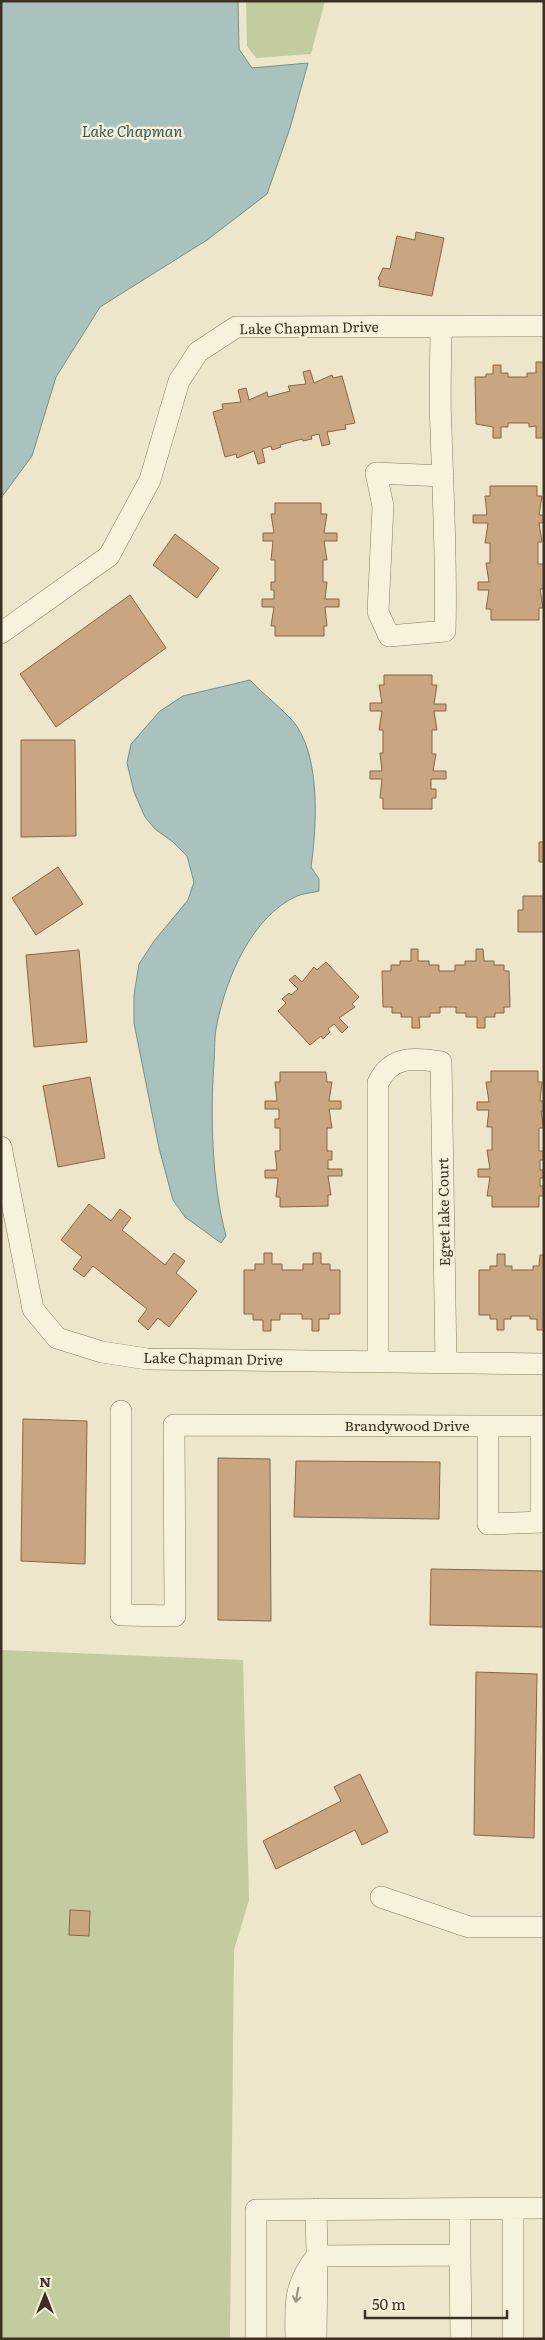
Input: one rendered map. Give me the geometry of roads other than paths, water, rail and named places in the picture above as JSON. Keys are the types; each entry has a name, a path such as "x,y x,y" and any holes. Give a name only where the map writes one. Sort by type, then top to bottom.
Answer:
{"street":[{"name":"Lake Chapman Drive","path":"1,633 109,556 150,480 179,381 198,352 236,327 544,326"},
{"path":"441,327 443,476 447,571 445,630 389,636 378,612 383,506 376,473 443,476"},
{"name":"Egret lake Court","path":"378,1362 378,1083 383,1072 398,1061 417,1058 441,1062 446,1363"},
{"name":"Lake Chapman Drive","path":"1,1147 33,1309 58,1338 102,1352 147,1359 544,1364"},
{"name":"Brandywood Drive","path":"121,1411 121,1615 175,1616 174,1425 488,1426 488,1524 542,1522"},
{"path":"488,1426 541,1426 542,1522"},
{"path":"381,1897 469,1926 544,1927"},
{"path":"513,2208 513,2339"},
{"path":"256,2339 256,2210 544,2208"},
{"path":"460,2209 462,2339"},
{"path":"316,2210 316,2339"},
{"path":"296,2339 297,2290 305,2270 317,2256 460,2254"}],"water":[{"name":"Lake Chapman","path":"1,1 238,1 239,49 252,68 308,63 290,128 267,194 207,240 100,307 56,377 32,456 1,498"},
{"path":"250,680 292,720 301,734 308,751 315,790 315,831 311,867 319,879 319,891 302,894 281,905 254,933 234,969 221,1006 215,1033 212,1127 215,1172 221,1216 226,1236 221,1243 185,1217 173,1200 159,1148 134,1023 134,995 139,964 154,941 188,900 194,882 187,856 173,842 155,829 145,817 134,792 127,763 131,744 160,711 183,696"}]}
